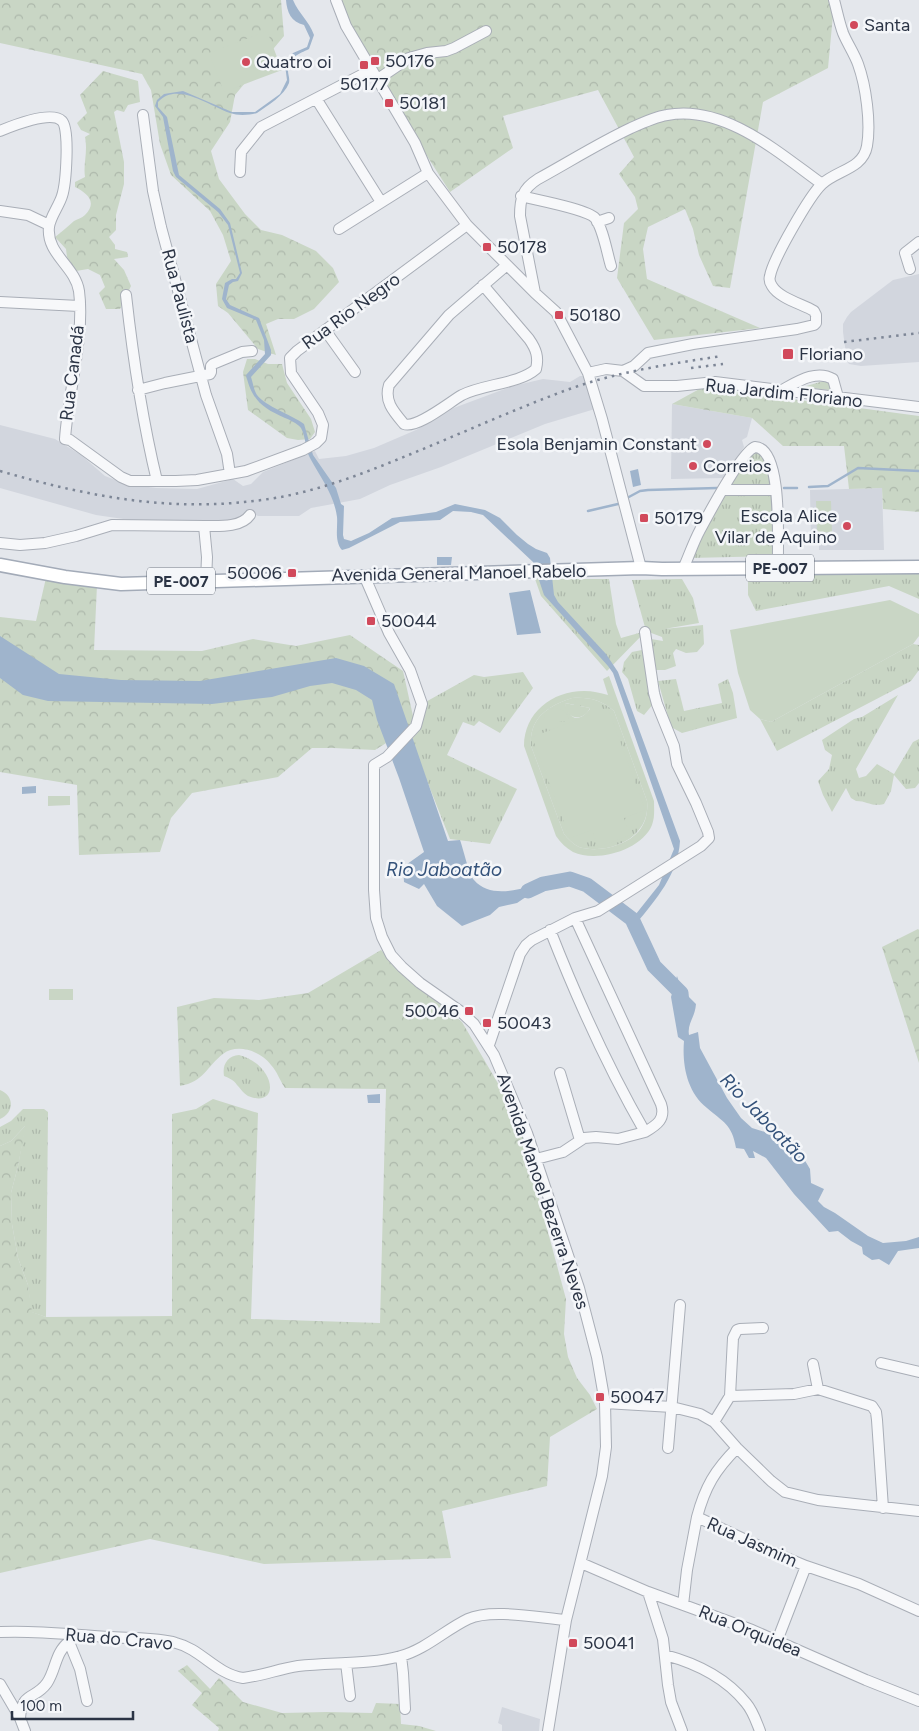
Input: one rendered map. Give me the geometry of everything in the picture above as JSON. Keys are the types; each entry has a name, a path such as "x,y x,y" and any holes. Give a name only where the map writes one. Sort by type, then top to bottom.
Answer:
{"main road":[{"name":"Avenida General Manoel Rabelo","path":"0,565 65,577 121,584 364,575 553,572 641,568 919,567"}],"street":[{"path":"336,0 346,26 415,143 428,173 467,225 556,312 588,373 641,568"},
{"path":"588,373 606,369 623,371 634,366 648,354 702,343 814,325 817,320 814,311 776,292 769,280 770,273 787,237 822,184 855,166 863,158 867,147 866,102 858,64 844,35 834,0"},
{"path":"378,79 408,58 454,48 486,32"},
{"path":"240,172 241,152 261,127 317,100 372,70"},
{"path":"317,100 381,202"},
{"path":"535,293 520,216 521,196 529,184 640,124 666,115 687,113 709,117 734,126 764,142 822,184"},
{"name":"Rua Paulista","path":"143,115 153,192 161,227 206,395 227,454 230,474"},
{"path":"0,131 39,118 55,117 63,122 66,162 65,180 60,201 49,225 28,215 0,212"},
{"path":"339,230 428,173"},
{"path":"521,196 582,211 591,215 597,222 611,266"},
{"path":"597,222 609,218"},
{"name":"Rua Canadá","path":"49,225 51,245 75,278 78,288 77,347 65,439"},
{"name":"Rua Rio Negro","path":"65,439 70,440 121,478 130,481 197,480 246,471 308,447 321,438 323,425 318,413 291,373 290,358 467,225"},
{"path":"910,269 905,253 919,242"},
{"path":"483,285 535,348 538,354 536,369 524,377 469,392 449,402 418,423 412,425 404,424 387,401 386,392 389,384 449,316 483,285 507,265"},
{"path":"126,295 138,390 157,481"},
{"path":"0,302 79,306"},
{"path":"325,330 355,372"},
{"path":"138,390 210,374 213,364 242,352 252,351"},
{"name":"Rua Jardim Floriano","path":"623,371 644,386 677,386 715,382 919,407"},
{"path":"782,390 815,375 825,375 832,379 838,397"},
{"path":"683,569 699,532 723,490 748,451 753,447 759,447 764,450 771,461 776,478 778,568"},
{"path":"723,490 776,490"},
{"path":"0,543 45,543 112,525 204,526 236,524 246,520 250,515"},
{"path":"204,526 207,557 206,580"},
{"path":"0,538 32,544"},
{"name":"Avenida Manoel Bezerra Neves","path":"364,575 389,633 410,670 422,704 416,726 387,757 374,765 374,890 376,918 382,937 391,955 420,983 460,1011 474,1024 489,1045 527,1133 536,1159 587,1317 605,1403 606,1446 602,1476 566,1620 548,1731"},
{"path":"489,1045 520,954 526,945 550,930 575,918 598,911 690,854 702,846 709,838 677,764 674,746 657,704 645,632"},
{"path":"536,1159 563,1152 580,1140 596,1137 618,1139 645,1132 656,1125 661,1119 663,1110 575,918"},
{"path":"550,930 571,981 618,1083 645,1132"},
{"path":"560,1073 580,1140"},
{"path":"668,1448 680,1305"},
{"path":"714,1422 730,1396 733,1338 740,1329 763,1328"},
{"path":"882,1363 919,1372"},
{"path":"813,1364 818,1389"},
{"path":"730,1396 794,1394 818,1389 872,1406 876,1412 877,1420 883,1508"},
{"path":"605,1403 672,1407 700,1414 714,1422 770,1482 785,1492 818,1500 919,1511"},
{"name":"Rua Jasmim","path":"683,1605 688,1560 702,1499 713,1475 737,1448"},
{"name":"Rua Jasmim","path":"697,1517 763,1548 806,1566 859,1584 919,1611"},
{"name":"Rua Orquidea","path":"580,1563 648,1592 777,1640 866,1680 919,1701"},
{"name":"Rua Jasmim","path":"777,1640 806,1566"},
{"path":"648,1592 660,1626 668,1685 682,1731"},
{"name":"Rua do Cravo","path":"0,1632 71,1638 146,1638 176,1643 191,1649 223,1672 242,1678 298,1666 381,1660 401,1656 414,1651 479,1615 508,1615 566,1620"},
{"path":"71,1638 87,1701"},
{"path":"20,1718 24,1701 45,1686 61,1650 71,1638"},
{"path":"665,1655 692,1663 706,1670 727,1685 745,1702 760,1731"},
{"path":"401,1656 404,1673 405,1709"},
{"path":"346,1663 350,1696"},
{"path":"0,1684 20,1718 25,1731"}],"shaded area":[{"path":"919,274 919,362 861,366 849,364 843,332 843,324 847,317 893,280"},
{"path":"583,376 595,409 545,424 441,467 390,485 360,499 311,508 299,516 258,516 252,513 231,522 137,521 96,515 0,488 0,425 55,439 81,455 105,476 126,484 156,488 197,489 233,479 243,486 251,484 263,472 315,451 319,459 346,456 374,448 416,430 451,409 513,386 543,379 570,382"},
{"name":"Esola Benjamin Constant","path":"672,404 752,418 747,437 742,440 744,447 724,478 671,479"},
{"name":"Escola Alice Vilar de Aquino","path":"882,488 884,550 819,550 819,543 811,543 810,490"},
{"path":"502,1707 540,1719 539,1731 502,1731 502,1725 498,1723"}],"green space":[{"path":"0,0 281,0 284,36 235,95 230,122 211,151 219,179 245,214 261,230 282,235 316,251 333,268 339,282 314,309 294,319 278,319 266,324 276,355 258,349 228,313 218,306 216,284 231,261 223,235 210,211 171,175 160,144 151,90 142,74 0,43"},
{"path":"336,0 830,0 833,15 828,68 763,102 730,288 713,286 699,255 693,229 685,209 648,227 643,249 647,279 760,328 654,340 617,278 624,223 638,209 635,197 619,174 634,157 598,90 503,116 513,148 450,192 378,79"},
{"name":"Quatro oi","path":"267,31 282,70 224,92 209,53"},
{"path":"103,71 138,81 140,102 128,105 124,112 117,110 114,112 124,162 124,184 116,215 116,230 109,237 115,245 115,249 127,252 128,257 114,259 124,270 131,286 120,309 106,309 99,293 105,287 100,275 88,269 76,271 67,257 66,249 55,237 74,221 85,215 91,206 87,195 75,187 75,182 85,177 85,137 90,134 81,130 77,123 87,113 80,95"},
{"path":"247,359 255,359 268,364 282,364 287,383 311,419 315,432 310,439 298,440 287,438 248,410 243,372"},
{"path":"827,380 830,382 831,388 829,390 803,387"},
{"path":"703,387 919,416 919,512 883,509 882,488 849,489 844,446 783,446 752,418 672,404"},
{"path":"761,448 777,490 779,556 690,558 749,451"},
{"path":"816,501 831,501 832,532 817,533"},
{"path":"919,573 919,599 889,586 756,611 748,595 748,575"},
{"path":"46,578 97,585 94,650 202,651 253,639 296,646 350,635 403,671 415,725 375,750 312,748 278,777 192,793 171,818 160,852 79,855 77,785 0,772 0,617 36,621"},
{"path":"535,579 609,579 616,624 621,638 646,631 607,671 541,596"},
{"path":"682,579 693,598 699,623 664,629 703,625 704,644 697,652 686,653 676,649 673,653 676,666 665,670 654,670 654,703 644,715 637,711 628,679 622,672 624,662 632,652 642,650 643,655 651,639 663,641 662,637 646,631 632,580"},
{"path":"890,600 919,614 919,636 913,644 771,722 760,719 750,710 738,673 730,630"},
{"path":"913,644 919,645 919,670 911,681 777,751 760,719 771,722"},
{"path":"523,672 533,688 500,733 479,721 474,726 463,722 447,755 517,789 490,844 450,839 414,748 412,731 422,704 474,675 484,677"},
{"path":"609,676 654,801 654,816 647,834 639,841 618,852 594,856 573,852 556,836 524,746 525,734 529,723 542,706 561,695 572,692 584,691 608,695 603,679","holes":["578,698 600,702 614,711 647,801 646,817 639,831 627,841 603,849 579,847 564,834 531,746 533,728 542,714 563,701"]},
{"path":"676,679 684,711 722,703 718,684 728,679 733,693 737,718 682,733 671,727 658,681"},
{"path":"898,695 856,769 859,778 866,776 877,764 894,774 913,742 919,739 919,783 915,788 906,789 894,775 891,791 884,804 879,805 856,801 851,798 846,788 832,812 818,781 829,769 832,755 825,750 822,740 854,719 862,717"},
{"path":"572,698 584,698 600,702 614,711 647,801 647,813 641,828 626,841 603,849 579,847 564,834 531,746 533,728 542,714 555,705","holes":["565,703 590,708 582,716 575,718 569,713"]},
{"path":"576,699 581,701 580,706 590,708 583,716 575,717 568,713 565,703 574,705"},
{"path":"554,708 560,709 568,715 569,721 559,721 559,726 553,726 553,720 543,720 547,711"},
{"path":"608,708 645,810 624,818 630,835 598,847 592,830 570,838 532,737"},
{"path":"48,796 70,796 70,805 48,806"},
{"path":"919,930 919,1063 882,947"},
{"path":"381,950 416,984 462,1022 527,1133 538,1195 566,1299 564,1334 568,1357 577,1378 590,1395 597,1409 550,1437 547,1486 442,1511 451,1558 264,1564 150,1539 0,1573 0,1146 11,1141 26,1125 11,1193 12,1224 18,1258 28,1285 32,1312 46,1317 172,1316 172,1114 196,1109 213,1099 258,1113 251,1319 380,1323 386,1089 285,1088 267,1060 255,1052 242,1049 235,1049 223,1054 195,1081 180,1086 177,1007 214,998 259,1000 308,993"},
{"path":"49,989 73,989 73,1000 49,1000"},
{"path":"239,1055 261,1067 267,1076 270,1084 266,1096 259,1098 248,1096 233,1080 224,1076 224,1068 227,1061"},
{"path":"0,1090 8,1096 11,1104 8,1113 0,1119"},
{"path":"23,1109 44,1109 48,1112 46,1317 31,1312 28,1285 18,1258 12,1224 11,1193 25,1126 11,1141 0,1146 0,1127 11,1121"},
{"path":"187,1665 210,1689 219,1678 243,1702 282,1713 372,1713 376,1703 400,1704 401,1724 419,1726 436,1731 218,1731 219,1728 192,1705 202,1693 178,1671"}],"water":[{"path":"286,0 293,0 314,35 309,49 298,54 290,62 288,66 289,83 287,88 275,100 257,113 244,115 230,113 184,94 166,96 158,102 158,107 167,117 179,175 220,209 230,223 242,273 238,281 229,285 226,299 230,305 259,318 271,350 271,355 251,377 255,391 266,403 304,424 313,455 336,488 341,504 344,506 344,539 351,541 369,533 392,518 436,512 455,504 485,510 500,518 528,544 547,553 550,558 554,595 558,602 606,654 618,672 680,841 675,865 665,886 636,924 632,919 659,885 674,849 613,673 608,666 544,595 533,562 483,515 453,511 440,520 400,522 342,550 337,538 337,517 333,501 308,454 301,428 294,422 264,407 255,397 248,384 246,375 265,354 264,340 256,320 227,308 222,299 225,283 236,279 240,273 228,225 218,212 176,177 173,171 163,117 155,106 157,100 164,94 183,91 232,112 255,112 280,94 287,80 285,65 293,53 307,47 310,38 304,25 296,22 290,16"},
{"path":"638,469 641,485 633,487 630,471"},
{"path":"437,557 452,557 451,565 437,565"},
{"path":"530,590 541,633 517,635 509,593"},
{"name":"Rio Jaboatão","path":"0,636 59,674 121,680 200,681 336,658 364,666 394,684 448,841 460,840 474,880 490,890 500,891 510,891 548,882 517,903 499,907 490,915 462,926 437,906 424,884 419,889 404,882 403,867 424,852 377,720 372,700 356,690 332,683 310,686 272,697 212,704 48,701 23,695 0,678"},
{"path":"36,786 36,793 22,794 22,787"},
{"path":"677,976 681,989 696,1004 689,1027 689,1035 698,1032 700,1048 727,1098 741,1118 752,1128 778,1136 789,1152 801,1154 810,1169 811,1183 824,1189 818,1201 824,1207 868,1236 883,1243 906,1241 919,1237 919,1248 898,1251 889,1265 879,1259 872,1260 863,1254 862,1247 838,1231 829,1232 794,1194 766,1158 753,1151 755,1158 749,1158 744,1149 736,1148 729,1128 700,1102 687,1078 684,1041 678,1037 671,997"},
{"path":"380,1094 380,1103 368,1103 367,1095"}],"waterway":[{"path":"809,487 828,486 858,468 919,471"},
{"path":"627,498 640,491 648,490 717,488"},
{"path":"784,488 797,488"},
{"path":"588,511 618,504"},
{"name":"Rio Jaboatão","path":"528,891 543,884 570,879 587,885 632,919 654,966 681,993 682,1004"}],"railway":[{"path":"844,342 919,333"},
{"path":"0,471 69,489 136,501 204,504 239,503 275,498 293,495 361,474 583,384 642,369 722,356"},
{"path":"691,368 723,364"}],"place":[{"name":"Santa","path":"854,25"},
{"name":"50176","path":"375,61"},
{"name":"Quatro oi","path":"246,62"},
{"name":"50177","path":"364,65"},
{"name":"50181","path":"389,103"},
{"name":"50178","path":"487,247"},
{"name":"50180","path":"559,315"},
{"name":"Floriano","path":"788,354"},
{"name":"Esola Benjamin Constant","path":"707,444"},
{"name":"Correios","path":"693,466"},
{"name":"50179","path":"644,518"},
{"name":"Escola Alice Vilar de Aquino","path":"847,526"},
{"name":"50006","path":"292,573"},
{"name":"50044","path":"371,621"},
{"name":"50046","path":"469,1011"},
{"name":"50043","path":"487,1023"},
{"name":"50047","path":"600,1397"},
{"name":"50041","path":"573,1643"}]}
